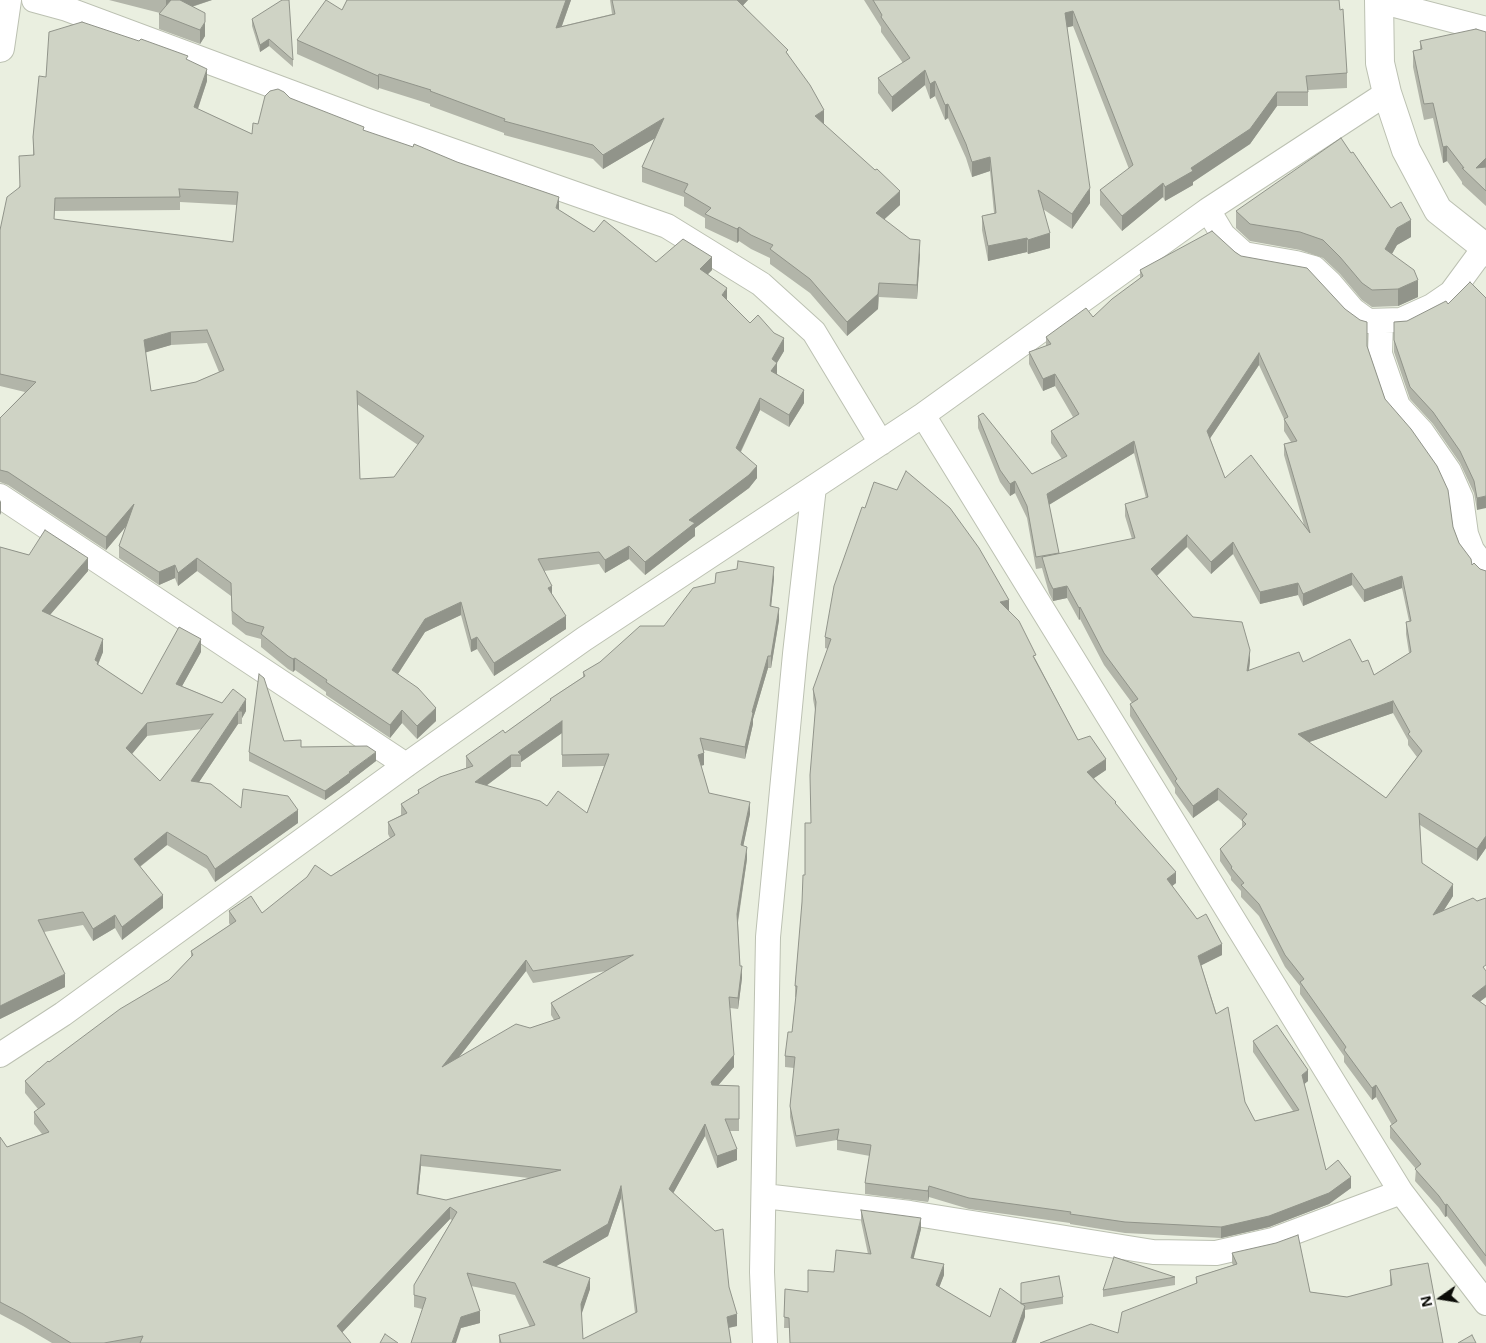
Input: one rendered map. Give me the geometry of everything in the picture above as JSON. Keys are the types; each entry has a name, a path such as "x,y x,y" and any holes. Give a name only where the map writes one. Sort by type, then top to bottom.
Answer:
{"street":[{"path":"0,48 7,0"},
{"path":"34,0 67,9 365,120 667,226 761,284 814,332 881,443"},
{"path":"1208,210 1223,235 1244,254 1314,268 1330,283 1353,310 1368,320 1401,320 1432,306 1450,293 1486,249 1438,210 1406,150 1387,93 1380,63 1379,0 1486,29"},
{"path":"0,1055 63,1014 406,765 584,639 923,415 1208,210 1387,93"},
{"path":"1380,320 1380,354 1398,406 1422,432 1449,471 1461,498 1466,534 1472,550 1486,569"},
{"path":"923,415 1402,1192 1486,1303"},
{"path":"764,1343 762,1272 768,937 794,654 814,487"},
{"path":"0,496 406,765"},
{"path":"764,1196 910,1213 1153,1252 1216,1253 1273,1240 1402,1192"}],"building":[{"path":"171,0 180,0 205,13 205,22 200,30 159,14"},
{"path":"282,0 289,0 293,60 269,39 260,45 252,19"},
{"path":"326,0 342,10 347,0 566,0 556,28 615,14 612,0 737,0 788,50 786,52 810,85 824,110 815,116 900,191 876,213 910,239 920,240 917,285 879,283 878,294 847,322 810,279 770,249 773,245 739,227 737,229 705,214 711,208 684,192 688,184 642,167 664,118 603,155 593,145 504,121 505,119 431,90 379,74 378,76 297,40"},
{"path":"873,0 1339,0 1340,10 1343,9 1347,73 1306,76 1308,92 1277,92 1250,129 1191,168 1193,171 1165,187 1163,183 1122,216 1100,190 1133,165 1073,11 1065,13 1090,188 1072,214 1038,190 1050,233 1028,240 1027,238 988,246 982,216 996,213 990,157 972,162 948,104 945,105 935,81 930,84 925,70 892,97 878,78 910,58 881,17 882,15"},
{"path":"82,22 139,41 141,39 188,56 186,59 207,69 194,107 252,134 253,123 258,124 265,96 270,91 278,89 290,98 364,127 363,130 413,147 414,144 457,162 559,197 556,208 594,232 604,220 656,262 683,239 712,257 700,269 727,288 722,295 750,323 758,315 774,333 784,338 772,359 777,363 771,371 804,390 789,415 760,398 736,448 757,466 749,475 689,520 695,523 645,562 629,546 605,560 599,552 538,559 552,586 548,588 566,616 494,663 477,637 471,640 461,602 425,619 392,670 418,688 436,708 417,726 402,710 390,725 326,682 327,680 295,658 293,659 288,656 261,634 264,627 246,622 232,611 231,583 197,558 178,573 175,565 159,572 119,546 134,504 106,537 8,472 0,470 0,418 36,382 0,374 0,230 7,197 20,187 19,156 34,155 33,137 39,76 46,77 49,32","holes":["179,189 238,192 233,242 54,219 55,198 180,197","207,330 224,370 196,382 151,391 144,340 171,332","357,391 424,436 394,477 360,479"]},
{"path":"1476,29 1486,32 1486,158 1476,168 1486,167 1486,191 1462,168 1464,168 1447,146 1443,147 1433,103 1424,104 1413,51 1422,49 1420,41"},
{"path":"1341,138 1351,153 1353,152 1391,208 1401,202 1411,220 1397,228 1385,249 1414,270 1418,280 1398,289 1372,290 1362,283 1323,240 1300,232 1250,224 1236,211"},
{"path":"1212,231 1241,256 1307,268 1345,309 1360,320 1367,322 1367,346 1385,399 1411,429 1437,466 1448,490 1453,527 1459,543 1471,559 1472,565 1474,563 1480,569 1486,571 1486,836 1477,849 1419,813 1422,863 1453,884 1433,915 1473,898 1477,901 1486,898 1486,965 1483,967 1486,971 1486,985 1472,996 1486,1006 1486,1256 1447,1204 1445,1205 1415,1169 1421,1164 1390,1126 1397,1121 1376,1085 1372,1088 1344,1050 1346,1047 1300,982 1304,979 1285,955 1259,904 1241,885 1244,883 1231,868 1220,849 1246,824 1242,820 1247,814 1218,788 1193,806 1175,781 1177,779 1130,704 1138,699 1104,653 1067,586 1053,589 1049,581 1042,557 1135,538 1125,504 1148,497 1134,441 1047,494 1059,553 1036,557 1027,506 1015,481 1010,484 1000,470 978,416 983,413 1032,474 1067,456 1051,431 1079,414 1055,374 1043,379 1029,352 1051,344 1046,337 1086,308 1093,317 1112,299 1143,276 1140,270","holes":["1259,353 1288,417 1284,419 1297,441 1284,444 1310,533 1251,455 1225,478 1207,431","1187,535 1211,562 1233,542 1260,592 1298,583 1303,594 1352,573 1364,590 1402,576 1411,621 1406,622 1411,652 1374,675 1368,660 1362,662 1350,639 1303,662 1299,652 1247,671 1250,650 1242,622 1193,617 1151,569","1393,701 1410,732 1408,734 1422,751 1386,798 1298,734"]},
{"path":"1470,282 1486,298 1486,496 1477,498 1474,481 1460,451 1433,412 1410,387 1394,340 1394,322 1407,321 1446,301 1448,304"},
{"path":"906,471 950,508 979,548 1009,600 1000,602 1019,621 1036,655 1033,656 1078,740 1090,736 1106,759 1087,772 1116,802 1176,872 1167,879 1197,919 1206,914 1222,944 1198,956 1216,1014 1228,1007 1245,1102 1255,1121 1299,1110 1253,1041 1277,1025 1308,1070 1302,1075 1326,1170 1338,1160 1351,1177 1329,1193 1269,1216 1221,1227 1125,1222 1070,1214 1071,1212 969,1198 929,1186 928,1191 865,1183 871,1145 837,1140 839,1129 796,1136 790,1106 795,1057 785,1056 788,1032 792,1032 797,986 795,986 803,875 805,875 805,823 811,823 810,775 816,702 813,689 831,639 825,637 834,586 862,507 865,508 874,482 897,490"},
{"path":"45,530 88,558 42,611 103,639 95,660 98,662 97,664 142,694 179,627 201,639 176,684 222,703 233,689 246,699 239,710 242,711 238,711 191,781 211,784 241,808 243,789 288,796 298,810 215,869 207,856 167,832 134,859 163,895 122,927 115,915 93,929 83,912 38,920 65,974 0,1006 0,547 29,555","holes":["213,714 160,781 126,748 147,723"]},
{"path":"738,561 774,567 770,606 779,608 771,656 768,656 752,712 745,747 700,738 704,753 698,755 709,793 750,802 741,845 747,847 737,914 740,966 742,966 738,998 729,997 734,1055 711,1082 712,1085 739,1086 739,1119 725,1119 737,1149 717,1156 705,1124 669,1189 715,1231 723,1229 729,1287 737,1314 727,1317 731,1343 501,1343 499,1335 535,1325 515,1283 467,1273 480,1311 461,1317 452,1343 411,1343 426,1298 414,1295 414,1285 457,1212 450,1207 337,1326 351,1343 140,1343 143,1336 104,1343 71,1343 0,1302 0,1137 7,1147 49,1132 34,1112 45,1104 25,1081 48,1061 120,1009 169,980 193,955 191,951 236,921 229,911 251,896 262,913 307,877 315,865 331,876 395,835 388,822 407,813 401,804 419,793 418,790 440,777 473,766 466,756 503,730 505,733 550,699 585,676 583,672 600,662 640,626 664,626 693,588 715,583 716,573 737,569","holes":["562,721 562,755 609,754 587,813 558,791 547,806 540,801 475,782 511,755 521,755 518,752","633,955 551,1003 560,1018 530,1028 516,1024 442,1067 526,960 533,971","421,1155 561,1170 446,1200 417,1194","621,1186 637,1312 583,1339 581,1304 590,1278 543,1262 608,1224"]},
{"path":"259,674 264,678 284,741 301,740 301,747 367,746 376,752 325,791 249,752"},
{"path":"861,1210 921,1218 911,1258 944,1264 936,1285 990,1317 1000,1288 1025,1306 1012,1343 790,1343 789,1318 784,1317 785,1289 808,1292 808,1270 834,1272 836,1250 871,1254"},
{"path":"1298,1235 1310,1292 1347,1297 1392,1285 1390,1270 1428,1263 1443,1343 1040,1343 1091,1324 1118,1333 1122,1312 1197,1283 1196,1277 1237,1264 1232,1253 1276,1243"},
{"path":"1114,1257 1175,1277 1103,1290"},
{"path":"1059,1276 1063,1297 1021,1304 1021,1283"},
{"path":"385,1334 398,1343 380,1343"},
{"path":"1472,1335 1476,1343 1458,1343"}]}
